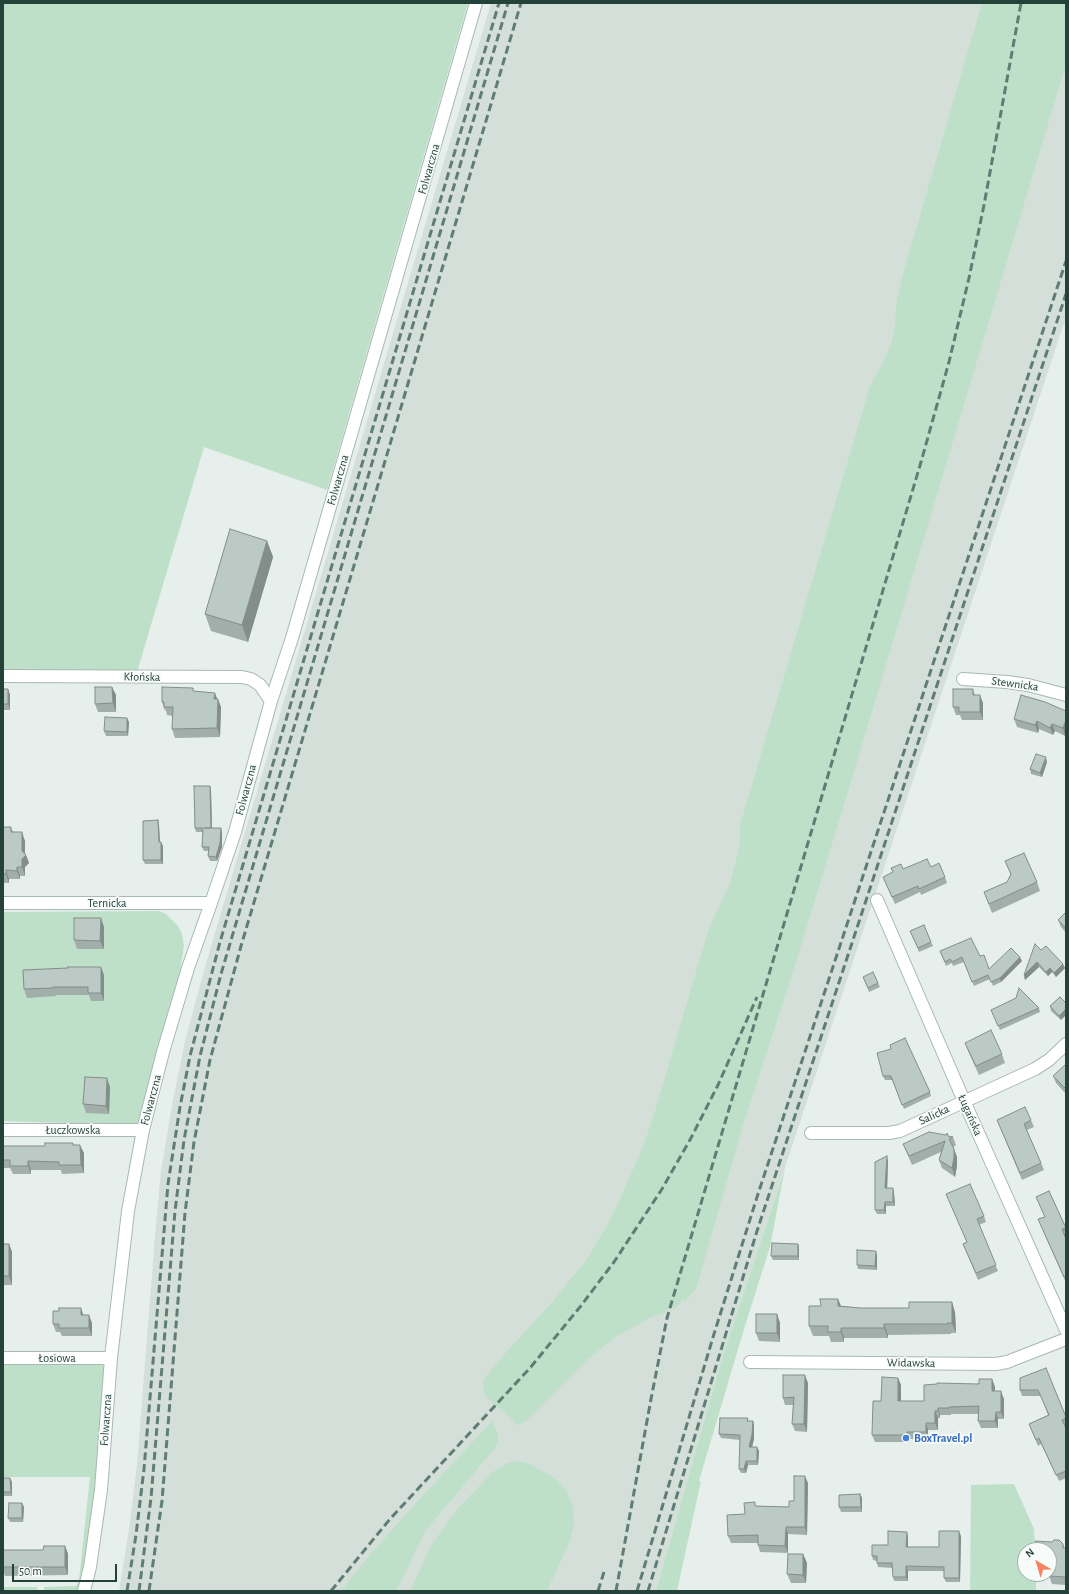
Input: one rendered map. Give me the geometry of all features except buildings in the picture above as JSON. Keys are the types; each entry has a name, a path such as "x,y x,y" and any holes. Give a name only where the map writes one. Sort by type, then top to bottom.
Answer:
{"street":[{"name":"Folwarczna","path":"84,1591 90,1567 101,1490 111,1358 128,1211 143,1130 163,1052 188,968 212,903 235,832 271,701 292,638 476,3"},
{"name":"Kłońska","path":"3,676 242,677 251,679 260,685 271,701"},
{"name":"Stewnicka","path":"963,679 1021,684 1066,695"},
{"name":"Ługańska","path":"877,900 964,1101 1066,1330"},
{"name":"Ternicka","path":"3,903 212,903"},
{"name":"Salicka","path":"811,1133 889,1133 900,1130 1036,1069 1049,1060 1066,1044"},
{"name":"Łuczkowska","path":"3,1130 143,1130"},
{"name":"Widawska","path":"750,1362 996,1364 1007,1362 1066,1339"},
{"name":"Łosiowa","path":"3,1358 111,1358"}],"shaded area":[{"path":"491,3 1066,3 1066,317 723,1355 656,1591 119,1591 129,1530 137,1464 161,1171 185,1041 204,970"}],"green space":[{"path":"3,3 468,3 327,490 204,447 137,672 3,671"},
{"path":"982,3 1066,3 1066,64 850,785 793,972 744,1122 696,1289 686,1300 682,1299 680,1304 674,1309 666,1310 665,1313 651,1317 614,1338 588,1359 525,1422 517,1425 484,1394 483,1380 554,1300 589,1256 619,1201 643,1147 709,928 730,884 740,842 740,825 870,386 892,342 897,300 903,274"},
{"path":"159,911 166,914 178,926 182,934 184,946 177,988 140,1119 136,1124 128,1125 3,1121 3,912"},
{"path":"785,1168 770,1247 699,1481 701,1481 677,1591 656,1591 723,1355"},
{"path":"89,1363 101,1364 105,1368 101,1445 85,1573 78,1591 44,1591 44,1587 76,1586 79,1580 90,1477 3,1477 3,1365 89,1365"},
{"path":"492,1421 498,1434 498,1441 495,1448 426,1530 396,1591 341,1591 369,1556 416,1503"},
{"path":"516,1461 530,1464 554,1478 566,1490 573,1506 574,1526 569,1543 547,1591 410,1591 432,1544 460,1506 493,1472 507,1463"},
{"path":"1014,1484 1034,1529 1035,1542 1017,1542 1017,1582 1036,1582 1036,1591 970,1591 971,1485"},
{"path":"3,1587 37,1587 37,1591 3,1591"}],"railway":[{"path":"127,1591 144,1469 168,1184 180,1107 190,1056 220,942 499,3"},
{"path":"139,1591 151,1498 175,1211 184,1140 200,1056 221,974 508,3"},
{"path":"149,1591 162,1501 185,1213 194,1142 210,1060 241,946 521,3"},
{"path":"616,1591 667,1318 921,462 949,362 969,278 984,205 1021,3"},
{"path":"637,1591 714,1334 758,1194 1066,261"},
{"path":"648,1591 757,1231 1066,294"},
{"path":"331,1591 390,1519 530,1368 580,1307 614,1262 662,1189 691,1138 718,1085 757,997"},
{"path":"598,1591 604,1572"}],"place":[{"name":"BoxTravel.pl","path":"906,1438"}]}
